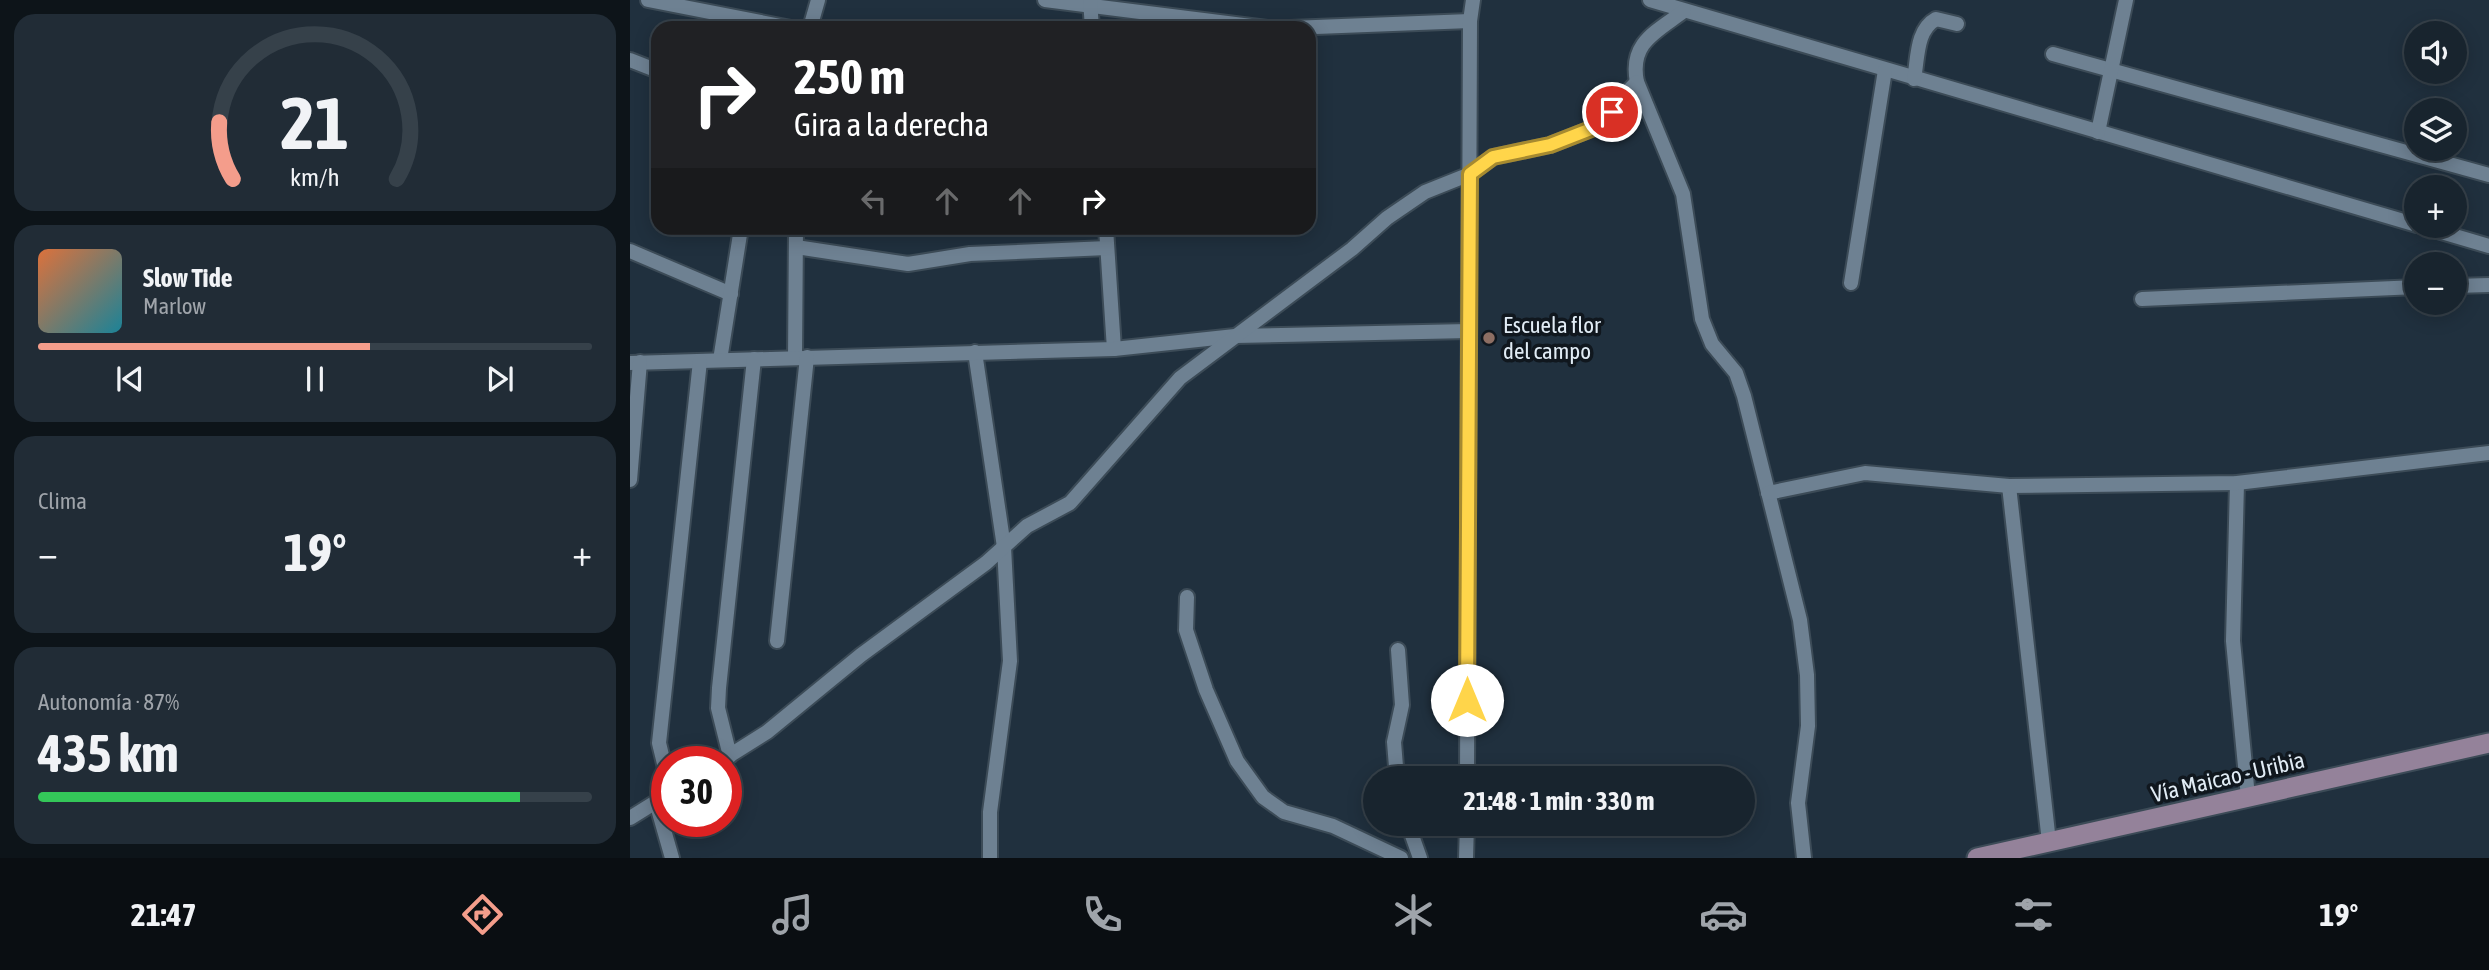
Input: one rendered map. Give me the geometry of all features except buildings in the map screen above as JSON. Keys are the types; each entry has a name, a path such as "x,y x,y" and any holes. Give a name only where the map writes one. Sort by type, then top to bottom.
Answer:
{"street":[{"path":"648,0 713,6 766,21"},
{"path":"812,21 818,0"},
{"path":"1045,0 1090,3 1217,21"},
{"path":"1467,766 1470,21 1473,0"},
{"path":"1650,0 1692,8 1914,79 2404,221"},
{"path":"2098,132 2126,0"},
{"path":"1090,3 1091,21"},
{"path":"1692,8 1648,38 1637,54 1634,65 1637,82 1683,194 1702,319 1712,344 1736,373 1800,620 1807,675 1808,726 1798,803 1804,858"},
{"path":"1914,79 1922,32 1927,24 1936,19 1957,24"},
{"path":"1316,27 1470,21"},
{"path":"2053,54 2489,176"},
{"path":"630,60 651,68"},
{"path":"1851,283 1885,70"},
{"path":"742,747 767,732 861,655 1004,547 1027,526 1070,503 1180,379 1415,198 1470,174 1493,157 1550,145 1591,129 1637,82"},
{"path":"720,360 740,235"},
{"path":"777,641 801,358 796,235"},
{"path":"1106,235 1114,349"},
{"path":"2462,238 2489,246"},
{"path":"796,247 908,264 970,254 1107,248"},
{"path":"630,251 730,294"},
{"path":"2467,286 2489,285"},
{"path":"2142,299 2404,288"},
{"path":"630,480 635,363 1114,349 1235,336 1469,331"},
{"path":"975,352 1004,547 1010,662 990,812 990,858"},
{"path":"723,746 718,708 719,688 754,359"},
{"path":"660,746 700,360"},
{"path":"1768,493 1865,473 2009,486 2237,483 2489,453"},
{"path":"2237,483 2233,641 2248,797"},
{"path":"2009,486 2049,842"},
{"path":"1187,597 1186,630 1206,690 1237,761 1263,797 1284,812 1345,831 1401,858"},
{"path":"1396,766 1394,742 1402,705 1398,650"},
{"name":"Vía Maicao - Uribia","path":"1977,858 2489,743"},
{"path":"630,818 651,805"},
{"path":"1412,836 1420,858"},
{"path":"1466,836 1466,858"},
{"path":"668,837 672,858"}],"place":[{"name":"Escuela flor del campo","path":"1489,338"}],"route":[{"path":"1467,700 1470,174 1493,157 1550,145 1591,129 1612,112"}]}
